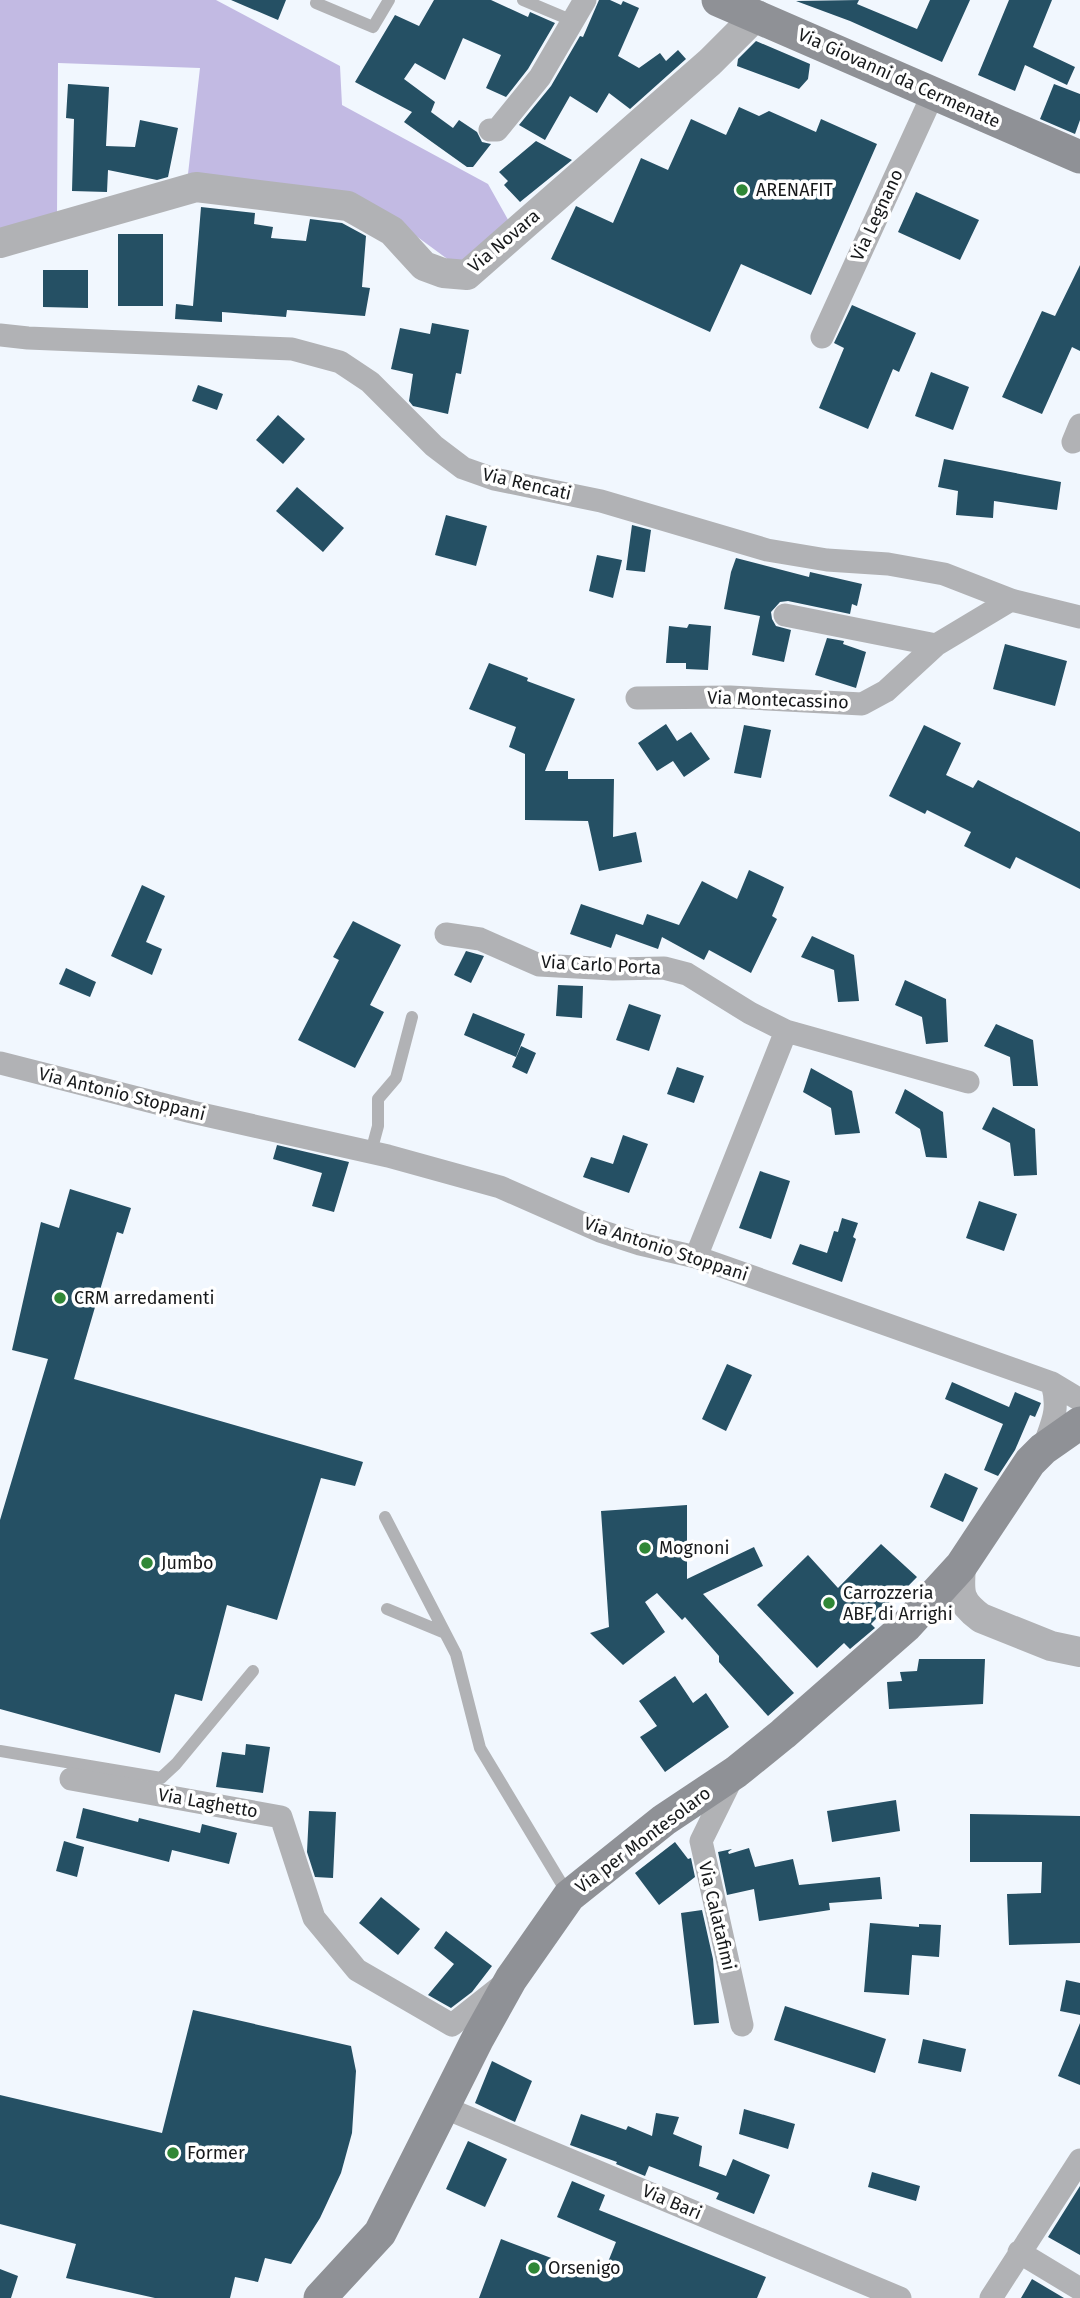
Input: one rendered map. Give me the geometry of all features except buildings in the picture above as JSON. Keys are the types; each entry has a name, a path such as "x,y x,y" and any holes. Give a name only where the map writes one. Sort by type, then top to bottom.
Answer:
{"main road":[{"name":"Via Giovanni da Cermenate","path":"718,0 762,8 933,94 1080,157"},
{"name":"Via per Montesolaro","path":"320,2298 380,2233 511,1979 569,1896 664,1820 736,1772 905,1626 961,1566 1030,1462 1043,1449 1080,1423"}],"street":[{"path":"490,131 497,130 540,77 585,0"},
{"name":"Via Novara","path":"0,243 196,187 348,206 392,231 424,266 443,273 467,275 710,62 762,8"},
{"name":"Via Legnano","path":"822,337 933,94"},
{"name":"Via Rencati","path":"0,335 292,349 317,354 340,362 370,382 434,446 463,468 494,479 601,501 767,550 827,560 888,564 944,574 1011,600 1080,617"},
{"name":"Via Montecassino","path":"637,698 730,696 862,704 886,691 936,645 1011,600"},
{"path":"785,615 936,645"},
{"name":"Via Carlo Porta","path":"446,933 480,939 539,965 613,969 664,968 687,974 750,1013 786,1031 968,1082"},
{"path":"696,1257 786,1031"},
{"name":"Via Antonio Stoppani","path":"0,1063 192,1112 371,1152 500,1187 600,1231 696,1257 1052,1383 1080,1400"},
{"path":"1043,1449 1056,1409 1057,1400 1052,1383"},
{"path":"961,1566 959,1592 972,1611 982,1618 1051,1646 1080,1652"},
{"path":"905,1626 940,1611 972,1611"},
{"name":"Via Calatafimi","path":"736,1772 701,1841 742,2025"},
{"name":"Via Laghetto","path":"71,1779 281,1817 314,1918 348,1960 357,1970 452,2025 511,1979"},
{"name":"Via Bari","path":"443,2107 900,2298"},
{"path":"991,2298 1080,2160"},
{"path":"1019,2252 1080,2289"}],"lane":[{"path":"316,3 373,27 389,0"},
{"path":"523,0 573,20"},
{"path":"371,1152 378,1126 378,1100 396,1078 412,1017"},
{"path":"385,1517 456,1654 480,1748 569,1896"},
{"path":"387,1609 444,1633"},
{"path":"0,1751 161,1778 176,1764 253,1671"}],"shaded area":[{"path":"0,0 216,0 340,66 342,105 488,184 511,225 461,269 389,216 188,174 200,68 58,63 57,215 0,230"}],"place":[{"name":"ARENAFIT","path":"742,190"},
{"name":"CRM arredamenti","path":"60,1298"},
{"name":"Mognoni","path":"645,1548"},
{"name":"Jumbo","path":"147,1563"},
{"name":"Carrozzeria ABF di Arrighi","path":"829,1603"},
{"name":"Former","path":"173,2153"},
{"name":"Orsenigo","path":"534,2268"}]}
